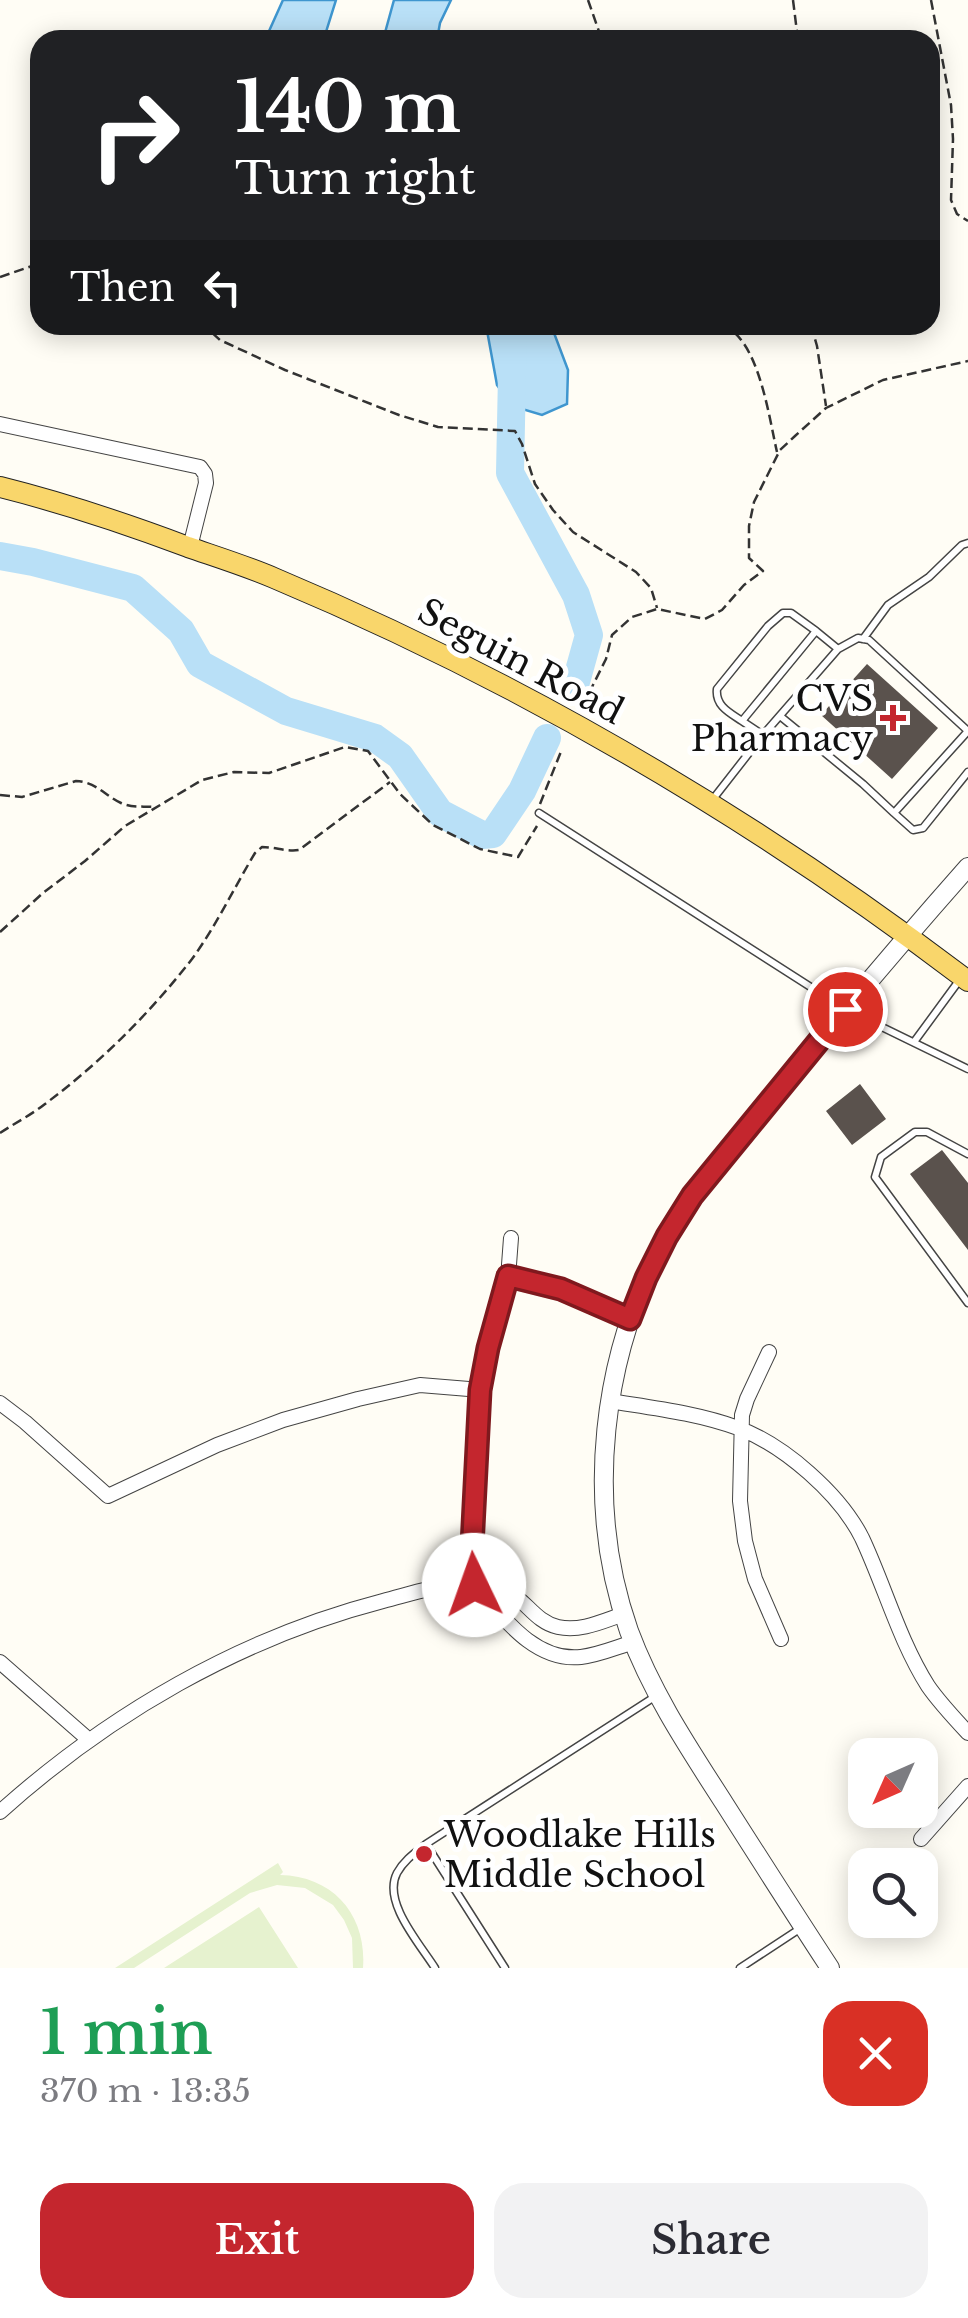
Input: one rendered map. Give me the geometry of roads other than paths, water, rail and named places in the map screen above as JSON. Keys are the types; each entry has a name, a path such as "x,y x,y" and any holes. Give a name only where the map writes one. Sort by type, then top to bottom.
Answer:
{"main road":[{"name":"Seguin Road","path":"0,487 128,525 272,577 409,637 552,710 711,802 908,935 965,979"}],"street":[{"path":"0,424 200,467 206,484 190,547"},
{"path":"830,1968 657,1696 634,1642 618,1594 606,1519 605,1439 619,1356 630,1319 667,1236 692,1196 968,867"},
{"path":"511,1238 508,1276 480,1390 472,1546 474,1585 530,1642 548,1653 586,1657 634,1642"},
{"path":"769,1352 747,1399 740,1502 755,1579 781,1639"},
{"path":"0,1403 108,1496 217,1445 282,1420 420,1384 480,1390"},
{"path":"610,1402 702,1417 742,1429 794,1460 830,1491 860,1534 905,1641 929,1686 968,1733"},
{"path":"0,1812 89,1740 180,1682 269,1640 358,1607 432,1588 474,1585 510,1592 556,1626 584,1627 624,1614"},
{"path":"530,1642 543,1620"},
{"path":"0,1662 89,1740"},
{"path":"922,1840 968,1786"}],"lane":[{"path":"863,639 888,605 968,543"},
{"path":"763,735 719,704 717,689 768,626 782,613 792,613 838,649"},
{"path":"742,721 816,631"},
{"path":"711,802 838,649 858,638 869,640 968,731 894,814"},
{"path":"780,716 914,830 923,828 968,772"},
{"path":"539,813 845,1009 968,1068"},
{"path":"914,1042 965,979"},
{"path":"967,1299 875,1177 881,1157 916,1132 927,1132 968,1154"},
{"path":"508,1276 561,1289 630,1319"},
{"path":"435,1968 395,1904 392,1886 407,1859 657,1696"},
{"path":"426,1844 505,1968"},
{"path":"740,1968 803,1926"}],"water":[{"path":"283,0 336,0 327,30 270,30"},
{"path":"394,0 451,0 439,30 386,30"},
{"path":"488,335 555,335 568,370 567,404 542,415 512,406 497,385"}],"waterway":[{"path":"513,335 510,473 576,595 589,635 574,689"},
{"path":"0,556 133,588 181,631 200,664 286,711 375,738 400,756 440,813 482,835 493,834 522,791 547,738"}],"place":[{"name":"CVS Pharmacy","path":"893,718"},
{"name":"Woodlake Hills Middle School","path":"424,1854"}]}
